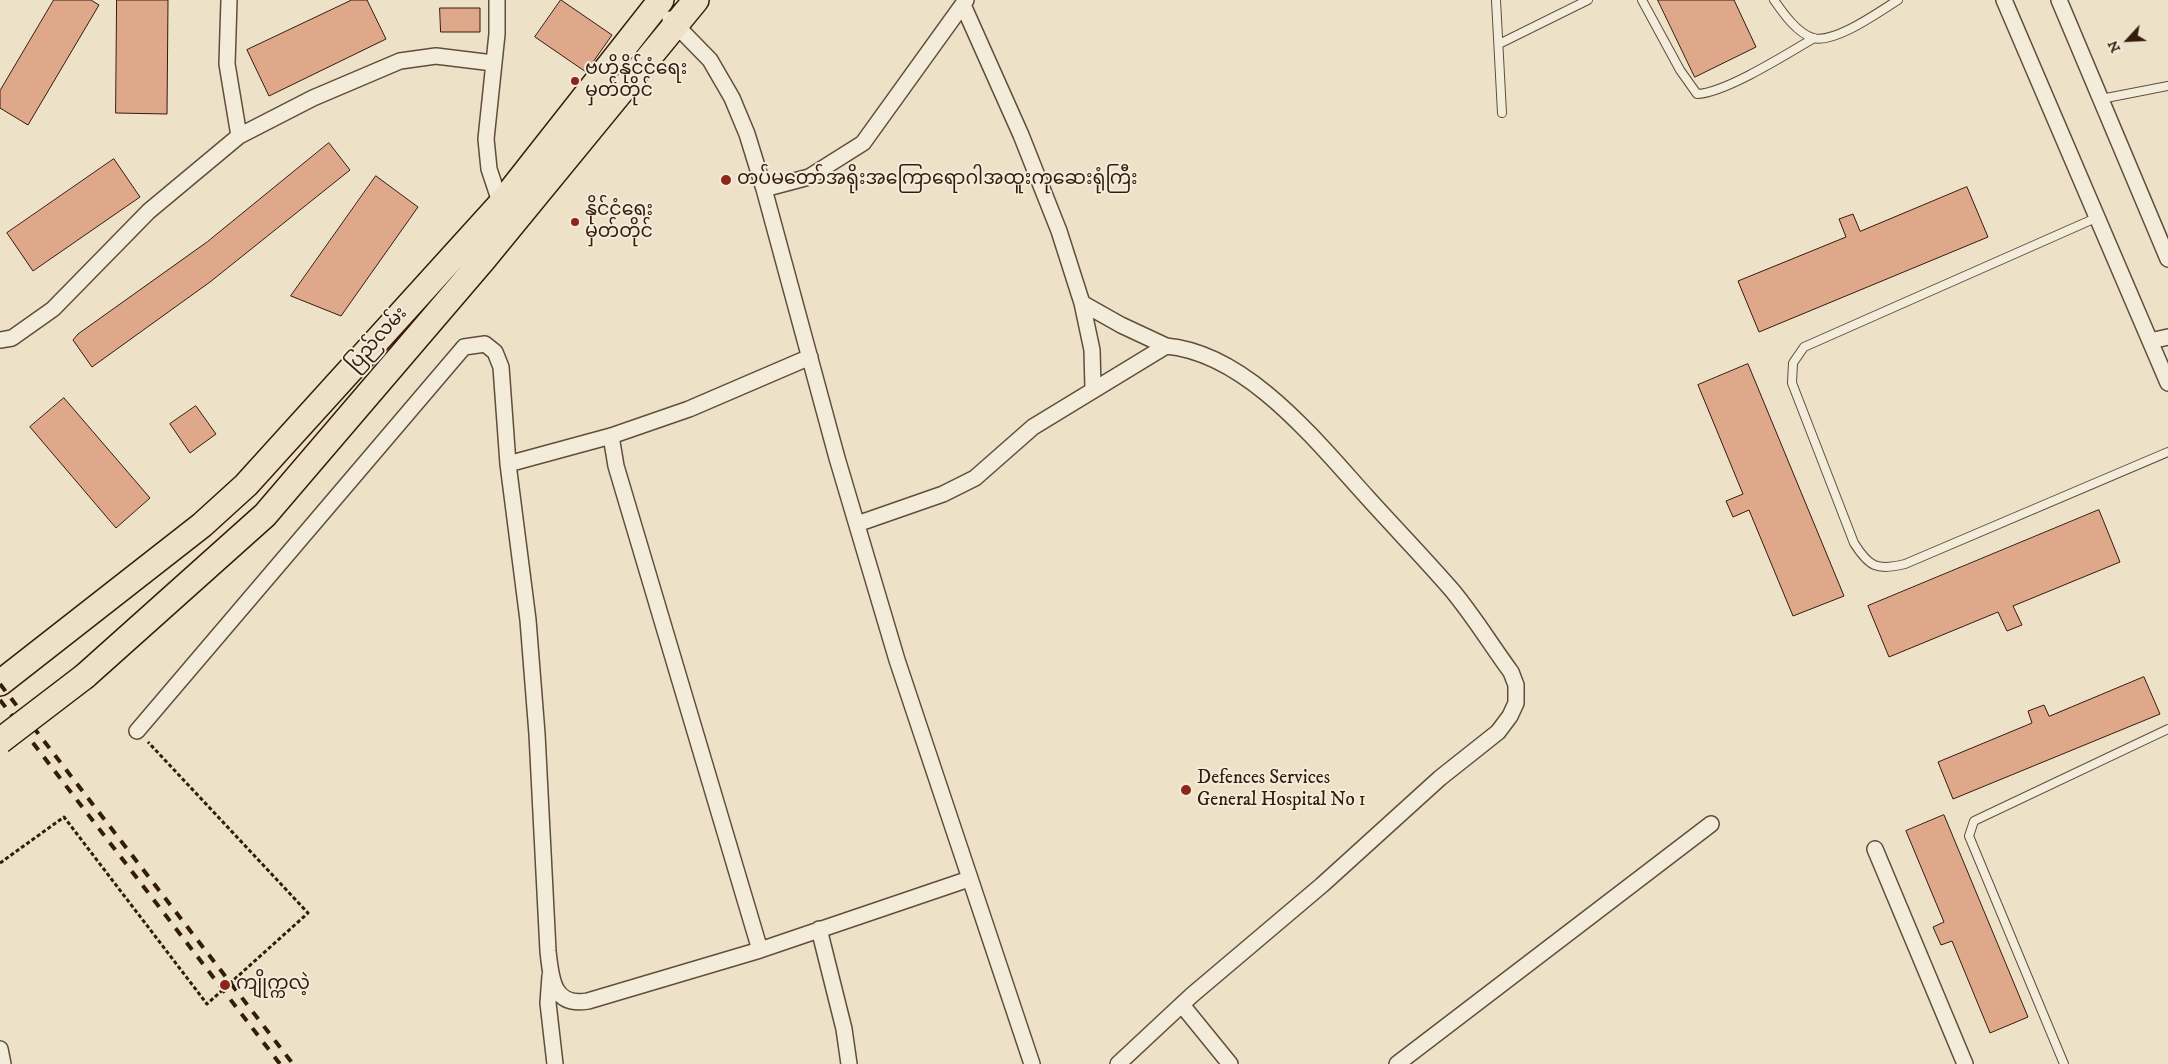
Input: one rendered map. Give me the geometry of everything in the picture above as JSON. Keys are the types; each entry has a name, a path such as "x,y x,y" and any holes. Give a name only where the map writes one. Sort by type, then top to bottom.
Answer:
{"highway":[{"path":"0,741 85,676 265,515 508,212 677,25 696,0"},
{"name":"ပြည်လမ်း","path":"0,683 202,525 246,486 508,212 658,3"}],"street":[{"path":"228,0 227,64 239,136"},
{"path":"498,0 486,139 489,169 508,212"},
{"path":"2004,0 2150,341 2163,356 2168,383"},
{"path":"2059,0 2168,259"},
{"path":"764,189 808,177 863,143 965,2"},
{"path":"965,2 1022,135 1059,231 1082,303 1092,350 1093,389"},
{"path":"658,3 710,60 732,98 764,189 857,524 897,660 1032,1064"},
{"path":"0,340 12,338 52,309 149,211 239,136 313,98 400,61 436,56 493,63"},
{"path":"1082,303 1121,325 1166,346 1184,348 1220,363 1255,384 1320,444 1452,590 1511,672 1516,685 1516,703 1510,716 1498,732 1440,778 1322,885 1182,1005 1118,1064"},
{"path":"2150,341 2168,336"},
{"path":"137,731 464,347 485,344 495,352 501,367 508,464 528,620 550,973 548,1002 555,1064"},
{"path":"857,524 944,494 975,478 1033,427 1166,346"},
{"path":"508,464 611,436 689,409 810,357"},
{"path":"611,436 616,466 760,950"},
{"path":"1397,1064 1711,824"},
{"path":"1875,849 1965,1064"},
{"path":"550,973 556,989 563,998 574,1003 598,998 760,950 969,879"},
{"path":"819,929 844,1029 849,1064"},
{"path":"1182,1005 1230,1064"},
{"path":"0,1049 3,1064"}],"lane":[{"path":"1496,0 1502,113"},
{"path":"1499,44 1588,0"},
{"path":"1642,0 1680,70 1697,94 1707,94 1753,72 1814,38 1831,37 1870,18 1898,0"},
{"path":"1774,0 1796,26 1814,38"},
{"path":"2101,99 2168,86"},
{"path":"2098,217 1804,347 1792,363 1792,383 1854,543 1864,559 1874,566 1888,568 1905,564 2168,452"},
{"path":"2064,1064 1969,836 1974,821 2168,729"}],"path":[{"path":"0,863 64,817 207,1004 308,913 137,731"}],"building":[{"path":"54,0 91,0 99,5 28,125 0,108 0,91"},
{"path":"117,0 168,0 167,114 116,113"},
{"path":"352,0 367,0 386,39 269,96 247,50"},
{"path":"561,0 612,35 586,72 535,37"},
{"path":"1658,0 1734,0 1756,47 1695,77"},
{"path":"440,8 480,8 480,32 441,32"},
{"path":"329,143 350,170 210,282 92,367 73,340 78,334 207,242"},
{"path":"114,159 140,197 33,271 7,233"},
{"path":"376,176 418,207 341,316 291,296"},
{"path":"1967,187 1988,237 1759,332 1738,281 1846,237 1839,219 1853,214 1860,231"},
{"path":"1748,364 1844,596 1793,616 1749,510 1733,517 1726,501 1743,494 1698,385"},
{"path":"64,398 150,498 116,528 30,427"},
{"path":"196,406 216,434 190,453 170,424"},
{"path":"2099,510 2120,562 2013,606 2022,625 2007,631 1998,612 1889,657 1868,606"},
{"path":"2144,677 2160,714 1953,799 1938,762 2032,723 2028,711 2044,705 2049,716"},
{"path":"1944,815 2028,1017 1990,1033 1952,941 1941,945 1933,927 1944,922 1906,831"}],"railway":[{"path":"0,684 293,1064"},
{"path":"0,700 280,1064"}],"place":[{"name":"ဗဟိုနိုင်ငံရေး မှတ်တိုင်","path":"575,81"},
{"name":"တပ်မတော်အရိုးအကြောရောဂါအထူးကုဆေးရုံကြီး","path":"726,180"},
{"name":"နိုင်ငံရေး မှတ်တိုင်","path":"575,222"},
{"name":"Defences Services General Hospital No 1","path":"1186,790"},
{"name":"ကျိုက္ကလဲ့","path":"225,985"}]}
